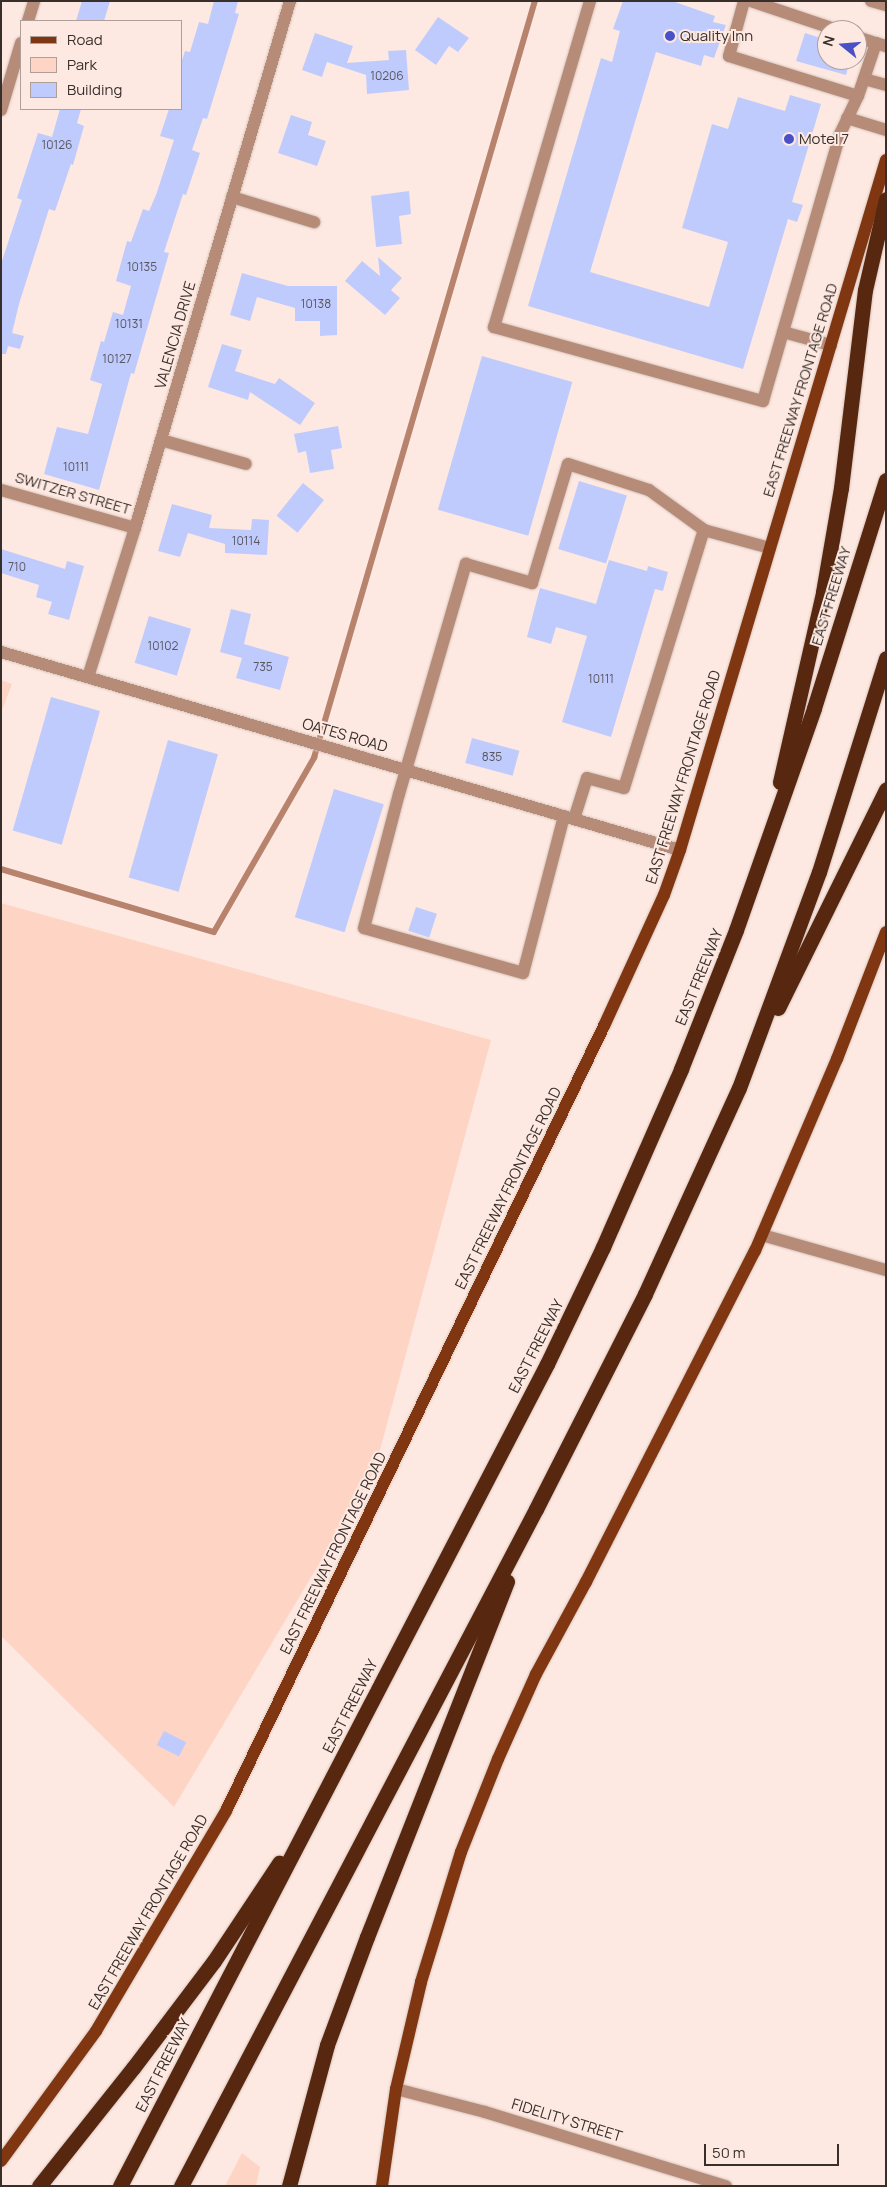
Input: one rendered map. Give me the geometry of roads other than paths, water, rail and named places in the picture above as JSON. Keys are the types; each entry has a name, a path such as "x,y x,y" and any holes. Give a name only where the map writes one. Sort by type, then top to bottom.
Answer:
{"highway":[{"path":"763,856 823,592 841,488 864,290 886,199"},
{"name":"EAST FREEWAY","path":"120,2186 543,1372 603,1247 688,1052 763,856 814,708 886,480"},
{"path":"739,1088 819,872 886,658"},
{"path":"181,2186 536,1509 645,1294 739,1088 886,789"},
{"path":"288,2186 331,2036 367,1937 536,1509"},
{"path":"39,2186 133,2068 214,1961 287,1850 363,1719"}],"main road":[{"name":"EAST FREEWAY FRONTAGE ROAD","path":"1,2161 96,2031 177,1898 226,1810 604,1026 664,895 680,850 886,160"},
{"path":"382,2186 396,2089 421,1982 461,1852 498,1759 536,1674 586,1582 762,1235 837,1059 886,932"}],"street":[{"path":"28,20 34,1"},
{"name":"VALENCIA DRIVE","path":"88,677 135,528 290,1"},
{"path":"590,1 494,327 763,401 840,134 881,44 867,40"},
{"path":"744,1 729,56 858,96"},
{"path":"751,1 817,23"},
{"path":"871,1 886,5"},
{"path":"1,110 20,46"},
{"path":"864,79 886,85"},
{"path":"847,118 886,130"},
{"path":"232,197 314,222"},
{"path":"783,332 831,345"},
{"path":"161,440 246,464"},
{"path":"704,530 624,788 587,778 569,817 523,973 364,928 406,769 466,564 532,583 568,464 649,490 704,530 770,548"},
{"name":"SWITZER STREET","path":"1,490 135,528"},
{"name":"OATES ROAD","path":"1,652 680,850"},
{"path":"762,1235 886,1270"},
{"name":"FIDELITY STREET","path":"396,2089 485,2112 726,2186"}],"waterway":[{"path":"1,869 214,932 314,758 535,1"}],"place":[{"name":"Quality Inn","path":"670,36"},
{"name":"Motel 7","path":"789,139"}]}
